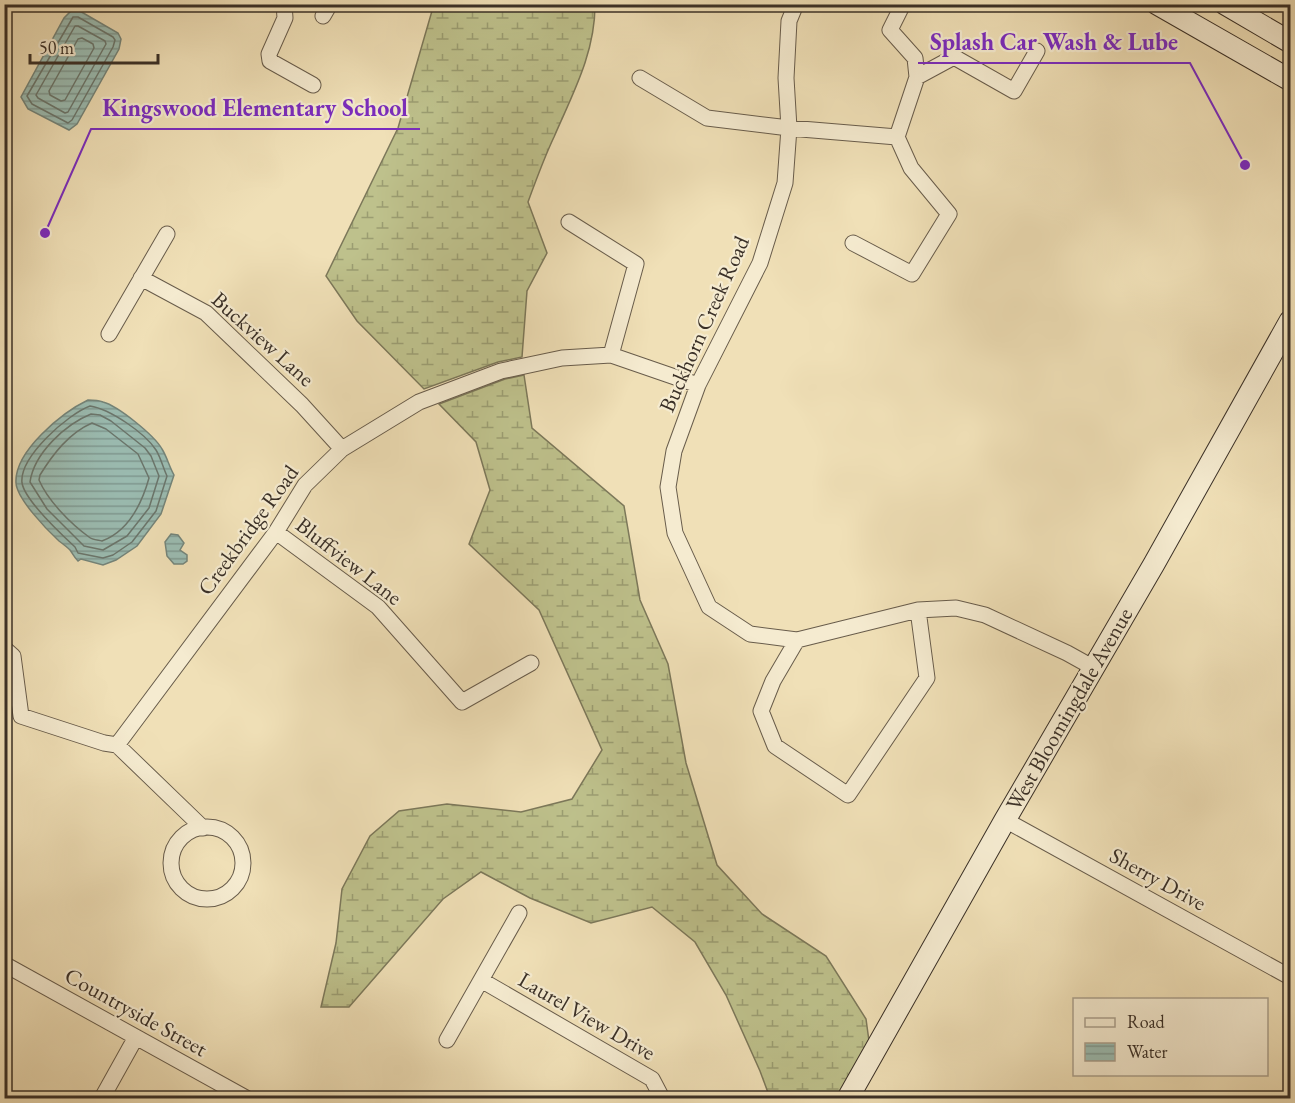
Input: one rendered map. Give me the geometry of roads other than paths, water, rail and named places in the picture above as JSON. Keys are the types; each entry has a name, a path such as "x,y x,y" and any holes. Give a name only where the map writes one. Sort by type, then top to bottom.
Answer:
{"main road":[{"path":"1157,4 1290,80"},
{"path":"1225,4 1290,42"},
{"name":"West Bloomingdale Avenue","path":"848,1098 1290,321"}],"street":[{"path":"284,4 285,18 269,54 270,62 313,85"},
{"name":"Buckhorn Creek Road","path":"796,4 789,21 786,78 789,128 785,183 760,263 698,385 674,451 668,488 675,532 709,607 750,634 797,640 918,610 956,608 985,615 1067,652 1094,668"},
{"path":"853,243 912,274 949,214 911,168 897,137 917,76 915,58 890,30 903,4"},
{"path":"917,76 954,57 1014,91 1037,51"},
{"path":"640,78 707,118 897,137"},
{"path":"569,222 636,264 611,355"},
{"path":"109,334 166,234"},
{"name":"Buckview Lane","path":"141,278 206,313 302,405 342,449"},
{"name":"Creekbridge Road","path":"117,745 276,532 305,485 342,449 419,402 501,371 562,358 611,355 698,385"},
{"name":"Bluffview Lane","path":"276,532 378,607 462,702 531,663"},
{"path":"797,640 773,681 761,711 775,746 848,795 927,678 918,610"},
{"path":"4,648 13,656 21,716 104,743 117,745 203,828 215,828 226,832 235,840 241,851 243,863 241,875 236,886 227,894 216,899 204,900 193,897 183,890 171,870 171,858 175,847 192,831 203,828"},
{"name":"Sherry Drive","path":"1005,820 1290,977"},
{"path":"447,1040 519,913"},
{"name":"Countryside Street","path":"4,964 246,1098"},
{"name":"Laurel View Drive","path":"481,980 652,1079 662,1098"},
{"path":"102,1098 136,1037"}],"water":[{"path":"78,10 118,33 121,39 119,49 77,124 69,130 28,109 21,97 64,18 71,11"},
{"path":"88,400 110,405 144,429 162,449 174,475 161,514 137,546 116,560 103,565 81,559 78,561 70,550 33,514 21,497 16,483 17,471 31,446 54,423"},
{"path":"171,534 178,535 184,543 180,550 187,555 187,561 183,564 174,564 167,556 165,542"}],"place":[{"name":"Splash Car Wash & Lube","path":"1245,165"},
{"name":"Kingswood Elementary School","path":"45,233"}]}
